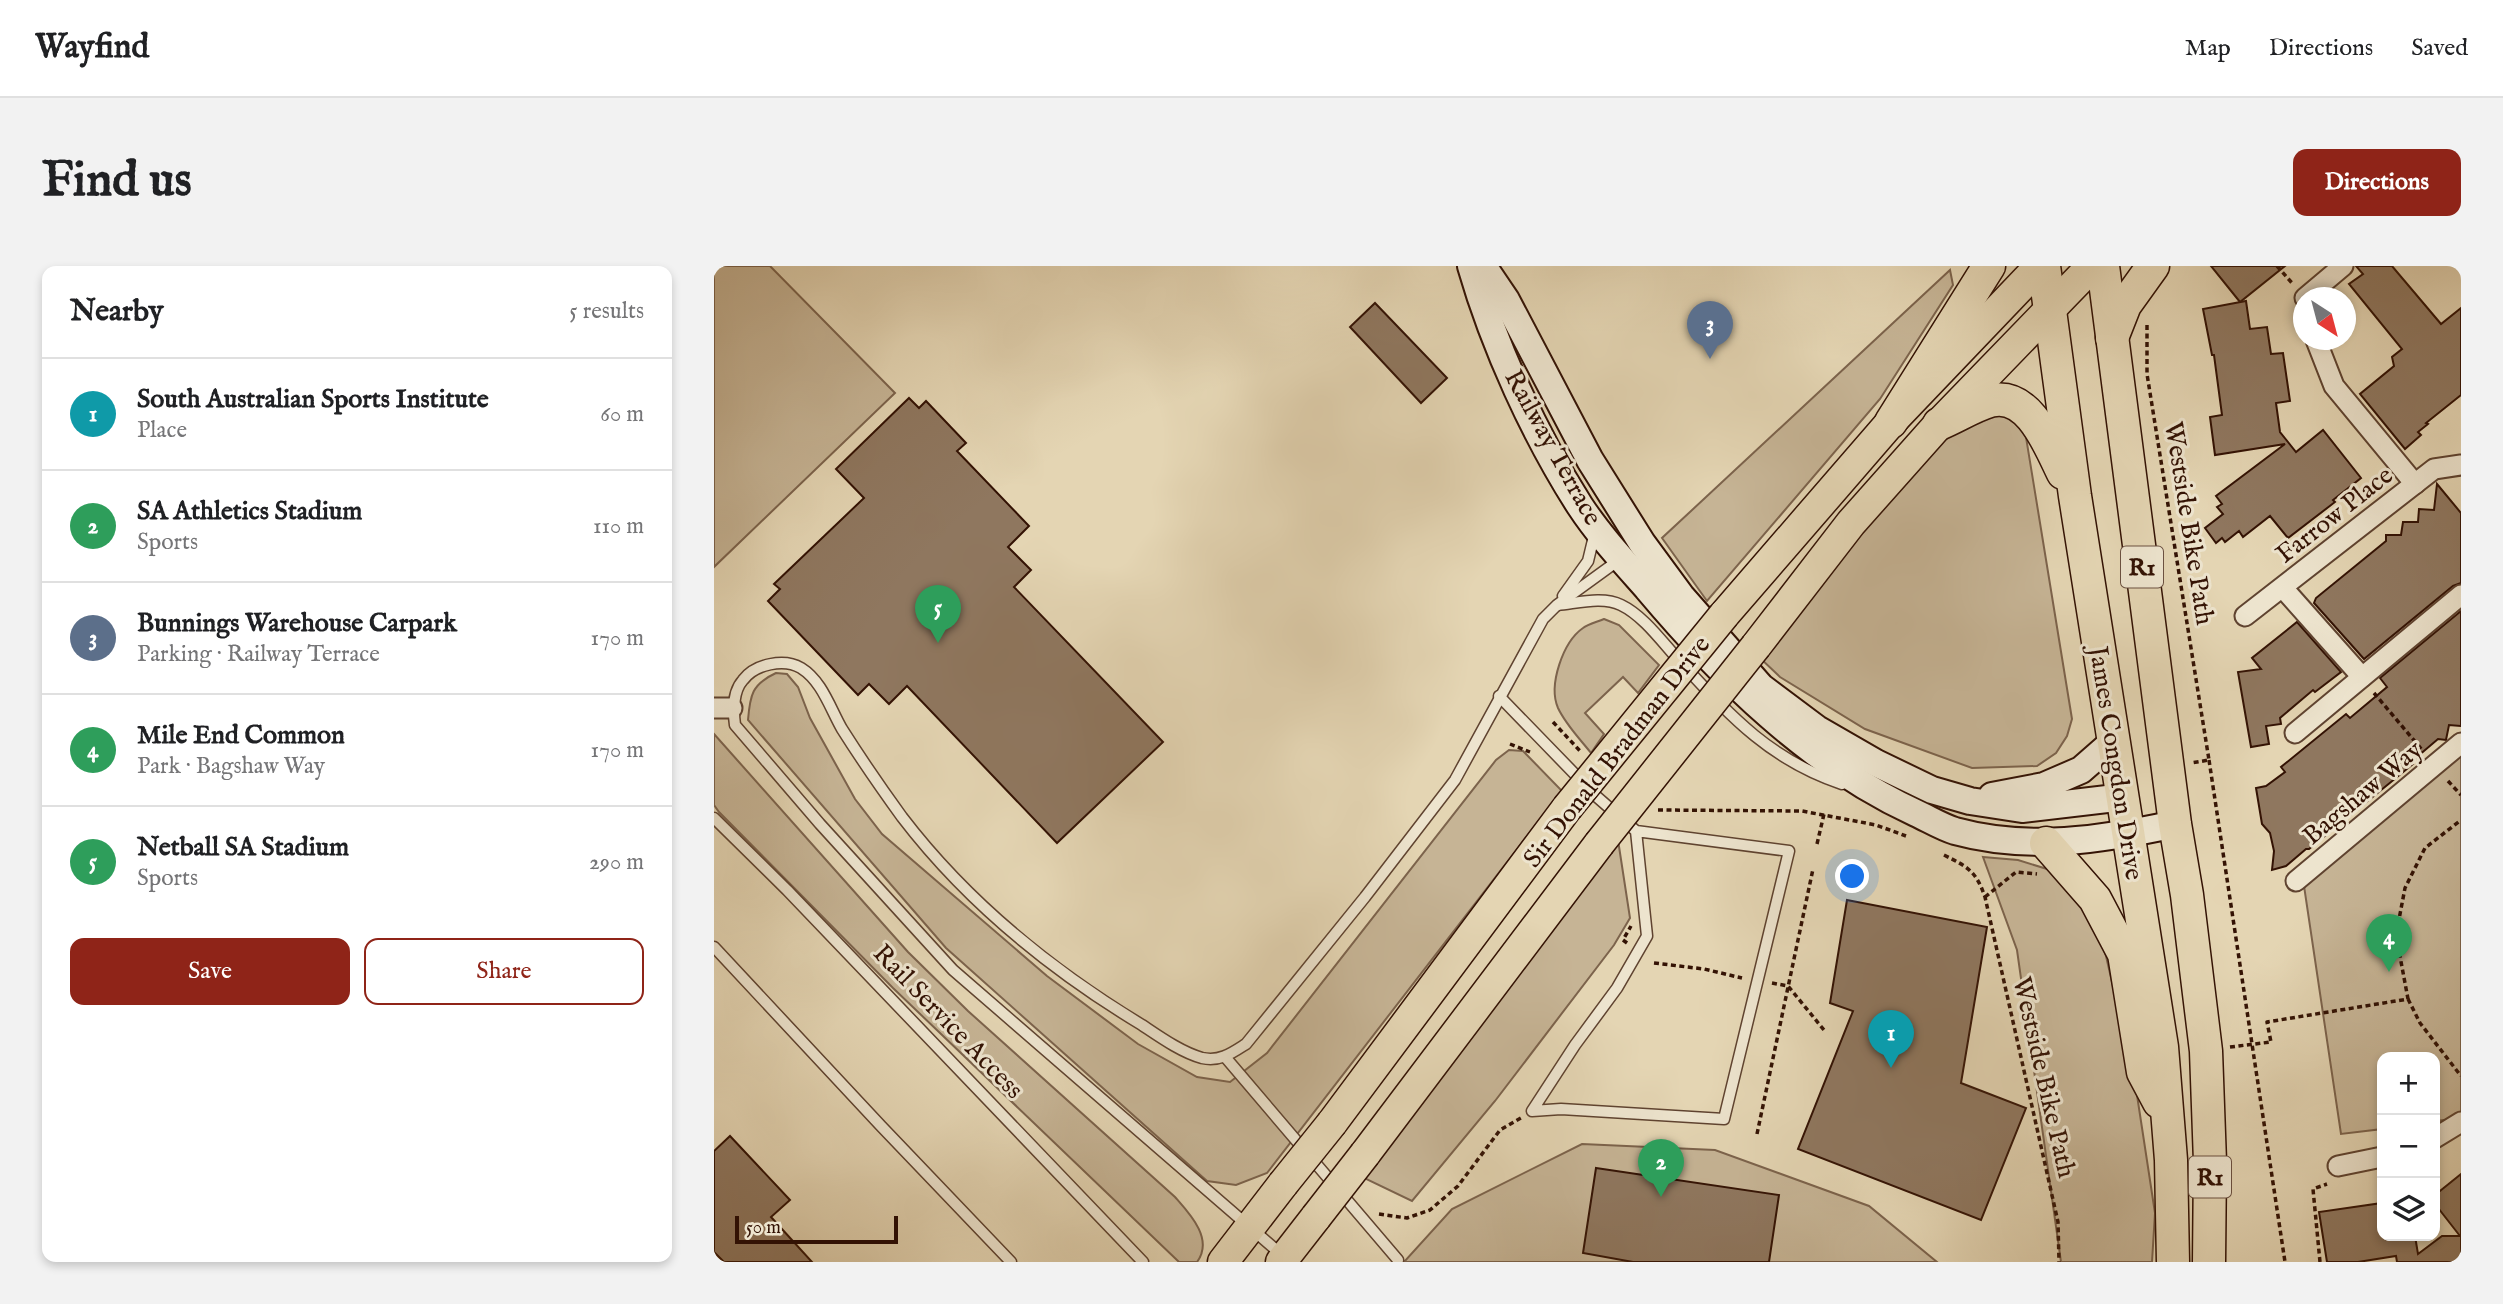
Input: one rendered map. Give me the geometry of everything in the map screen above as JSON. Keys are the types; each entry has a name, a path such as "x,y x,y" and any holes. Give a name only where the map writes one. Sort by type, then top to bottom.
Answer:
{"highway":[{"path":"1891,422 1989,266"},
{"name":"James Congdon Drive","path":"2042,266 2075,496 2162,1047 2171,1160 2173,1262"},
{"name":"James Congdon Drive","path":"2103,266 2173,809 2188,895 2206,1051 2210,1162 2208,1262"},
{"path":"2112,340 2125,305 2153,266"},
{"path":"1940,424 1993,400 2014,403 2035,419 2075,496"},
{"path":"2124,797 2173,809"},
{"path":"2046,843 2095,899 2124,954 2143,1072 2168,1118"},
{"path":"2207,1092 2230,1143 2229,1262"}],"main road":[{"name":"Railway Terrace","path":"1471,266 1496,341 1536,426 1581,507 1596,526 1631,551 1681,596 1761,687 1817,729 1876,764 1932,790 1970,801 2022,809 2124,797"},
{"name":"Railway Terrace","path":"1483,266 1506,300 1590,460 1631,551 1664,609 1749,698 1798,739 1883,798 1953,830 1997,839 2046,843 2129,834 2173,809"},
{"name":"Sir Donald Bradman Drive","path":"1223,1262 1332,1123 1567,808 1724,615 1891,422 2042,266"},
{"name":"Sir Donald Bradman Drive","path":"1283,1260 1599,844 1852,523 1940,424 2092,266"},
{"path":"1970,801 2044,786 2081,770 2113,742"}],"street":[{"path":"2318,287 2343,266"},
{"path":"2320,350 2334,386 2415,484"},
{"name":"Farrow Place","path":"2245,617 2434,469 2461,465"},
{"path":"2283,588 2361,677"},
{"path":"2295,733 2461,595"},
{"name":"Bagshaw Way","path":"2296,881 2461,743"},
{"path":"2440,1135 2461,1122"},
{"path":"2338,1166 2377,1158"}],"lane":[{"path":"1557,605 1588,561 1596,526"},
{"path":"1283,1260 1250,1227 953,971 734,725 723,708 742,680 761,666 779,663 799,666 815,680 842,728 904,818 939,861 977,901 1064,975 1111,1007 1187,1052 1204,1058 1226,1058 1246,1044 1455,780 1542,619 1631,551"},
{"path":"1557,605 1605,600 1622,605 1643,622 1735,720 1774,752 1823,778 1883,798"},
{"path":"1499,696 1597,797 1636,831 1789,851 1724,1119 1561,1110 1532,1111 1575,1045 1617,988 1647,936 1636,831"},
{"name":"Rail Service Access","path":"714,818 787,890 1143,1262"},
{"path":"714,947 1011,1262"},
{"path":"1226,1058 1398,1260"}],"path":[{"name":"Westside Bike Path","path":"2147,325 2147,374 2285,1262"},
{"path":"2361,677 2434,765"},
{"path":"1553,722 1587,759"},
{"path":"2185,764 2209,760"},
{"path":"1656,810 1802,811 1876,825 1916,840"},
{"path":"1817,844 1824,814"},
{"path":"2461,820 2425,848 2404,888 2396,935 2408,999 2420,1023 2461,1076"},
{"name":"Westside Bike Path","path":"1938,851 1970,868 1985,897 2058,1222 2059,1262"},
{"path":"1757,1134 1813,869"},
{"path":"1985,897 2016,872 2041,875"},
{"path":"1654,963 1704,969 1747,979"},
{"path":"1772,983 1788,986 1824,1030"},
{"path":"2206,1051 2271,1042 2267,1022 2408,999"},
{"path":"2320,1262 2313,1189 2334,1182 2338,1166"}],"shaded area":[{"path":"714,266 770,266 895,393 714,567"},
{"path":"1950,270 1953,285 1880,399 1707,601 1662,538"},
{"path":"1986,415 2006,415 2025,431 2072,719 2067,736 2056,753 2037,766 1972,768 1865,729 1780,677 1760,658 1944,433"},
{"path":"1604,619 1619,625 1659,665 1638,693 1623,677 1585,713 1604,734 1591,753 1558,708 1555,699 1556,676 1569,643 1583,628"},
{"path":"776,673 787,674 798,687 810,718 855,799 882,834 1047,976 1138,1044 1197,1077 1230,1082 1267,1053 1496,760 1509,750 1523,751 1562,791 1267,1173 1236,1185 1207,1181 946,948 748,720 754,691 762,681"},
{"path":"714,734 908,952 968,1011 1175,1197 1198,1227 1203,1245 1197,1262 1179,1262 893,988 719,812 714,805"},
{"path":"2461,755 2461,1112 2453,1119 2440,1120 2440,1052 2377,1052 2377,1130 2341,1134 2304,886"},
{"path":"1618,840 1630,918 1614,945 1495,1101 1412,1201 1364,1178"},
{"path":"1983,857 2018,860 2047,869 2077,894 2096,926 2106,956 2135,1082 2155,1213 2152,1262 2061,1262 2017,950"},
{"path":"1582,1144 1715,1150 1869,1206 1937,1262 1404,1262 1452,1209"}],"building":[{"path":"2211,266 2285,266 2240,302"},
{"path":"2356,266 2392,266 2441,324 2461,308 2461,395 2426,423 2428,424 2418,432 2421,435 2405,449 2360,394 2394,366 2392,357 2402,349 2356,293 2356,287 2349,284 2363,274"},
{"path":"2246,301 2250,329 2267,327 2271,354 2283,353 2290,401 2276,403 2280,432 2296,452 2323,430 2361,478 2288,538 2270,516 2243,537 2239,531 2225,542 2222,538 2216,543 2205,528 2223,514 2217,507 2222,504 2216,496 2285,444 2215,455 2210,417 2222,415 2214,355 2203,309"},
{"path":"1375,303 1447,378 1421,403 1350,327"},
{"path":"909,398 919,408 926,401 966,443 957,451 1029,526 1008,547 1031,570 1014,587 1163,742 1057,843 907,686 889,704 869,684 858,695 768,601 780,589 774,584 864,498 836,469"},
{"path":"2437,484 2461,513 2461,583 2453,586 2364,659 2314,603 2316,598 2386,541 2386,535 2401,535 2403,522 2418,522 2419,509 2434,510"},
{"path":"2461,611 2461,726 2449,725 2446,740 2438,739 2411,762 2413,764 2309,849 2286,866 2272,870 2274,851 2270,833 2262,824 2256,788 2266,786 2285,772 2281,767 2346,714 2350,718 2387,687 2380,678"},
{"path":"2297,622 2341,672 2315,692 2313,690 2280,718 2281,724 2266,726 2269,744 2251,747 2238,672 2261,669 2252,658"},
{"path":"1847,900 1987,927 1961,1083 2026,1108 1981,1220 1798,1149 1853,1011 1830,1003"},
{"path":"730,1136 790,1200 771,1217 812,1262 724,1262 714,1252 714,1151"},
{"path":"1596,1168 1779,1195 1769,1262 1633,1262 1583,1253"},
{"path":"2461,1174 2461,1262 2397,1262 2396,1256 2358,1262 2327,1262 2319,1212 2377,1204 2377,1241 2416,1241 2418,1254 2435,1241 2440,1241 2442,1236 2460,1236 2440,1210 2440,1191"}],"place":[{"name":"Bunnings Warehouse Carpark","path":"1710,359"},
{"name":"Netball SA Stadium","path":"938,643"},
{"name":"Mile End Common","path":"2389,972"},
{"name":"South Australian Sports Institute","path":"1891,1068"},
{"name":"SA Athletics Stadium","path":"1661,1197"}]}
